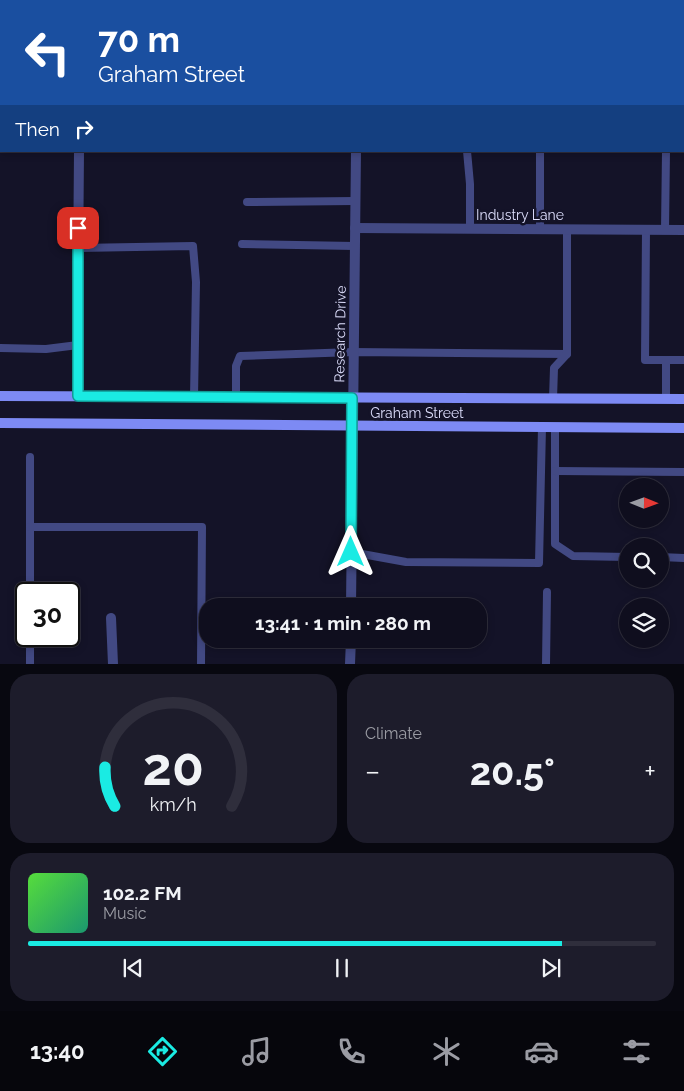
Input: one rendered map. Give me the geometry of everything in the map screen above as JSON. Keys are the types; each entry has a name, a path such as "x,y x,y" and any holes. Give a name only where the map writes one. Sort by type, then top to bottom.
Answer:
{"street":[{"path":"78,396 79,152"},
{"name":"Research Drive","path":"351,598 356,152"},
{"name":"Industry Lane","path":"355,228 684,230"},
{"name":"Graham Street","path":"0,396 684,399"},
{"name":"Graham Street","path":"0,423 684,428"},
{"path":"111,618 113,664"},
{"path":"350,648 350,664"}],"lane":[{"path":"467,152 470,184 470,229"},
{"path":"540,152 540,230"},
{"path":"665,230 666,152"},
{"path":"247,202 355,201"},
{"path":"553,398 554,368 567,354 567,230"},
{"path":"646,230 645,360 684,360"},
{"path":"242,244 355,246"},
{"path":"78,248 193,246 196,282 194,397"},
{"path":"0,348 46,349 78,345"},
{"path":"236,397 236,366 240,356 353,352 567,354"},
{"path":"666,360 666,399"},
{"path":"351,552 406,562 539,563 542,427"},
{"path":"554,427 555,544 573,556 619,557"},
{"path":"30,457 30,582"},
{"path":"555,471 684,472"},
{"path":"30,527 202,527 201,664"},
{"path":"669,557 684,558"},
{"path":"546,664 547,592"},
{"path":"30,647 30,664"}],"route":[{"path":"78,228 78,396 352,398 351,552"}]}
